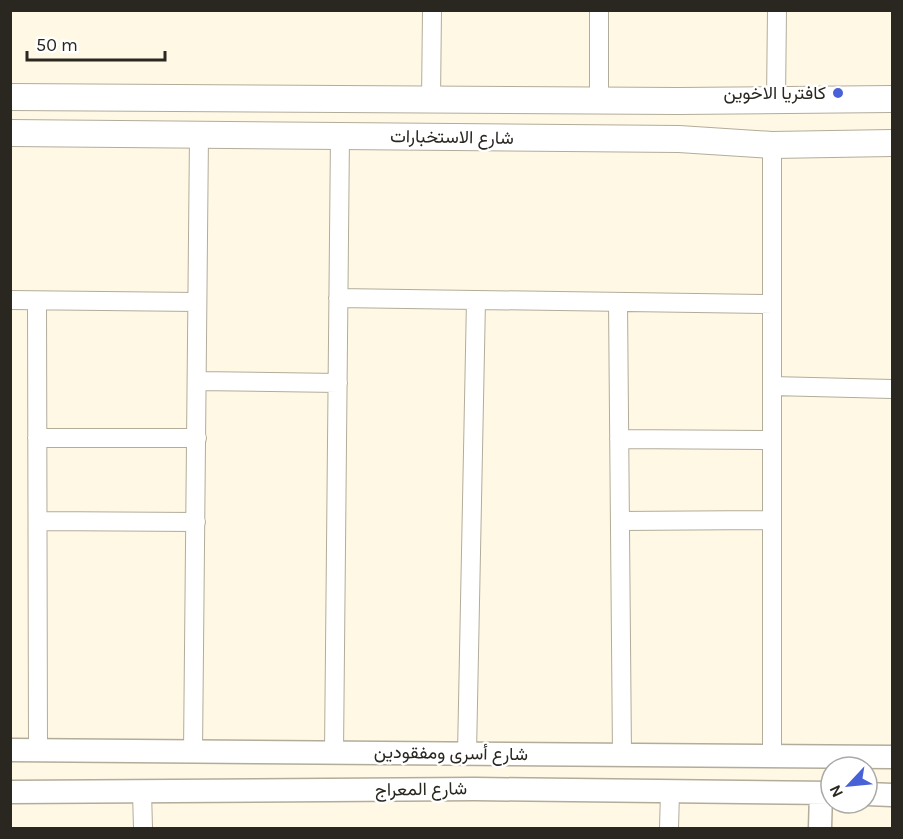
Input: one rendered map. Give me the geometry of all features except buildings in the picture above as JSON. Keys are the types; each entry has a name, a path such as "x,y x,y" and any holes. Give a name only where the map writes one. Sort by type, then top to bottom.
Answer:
{"main road":[{"name":"شارع الاستخبارات","path":"10,97 678,101 892,99"},
{"path":"678,101 679,140"},
{"name":"شارع الاستخبارات","path":"10,133 679,140 772,145 892,143"}],"street":[{"path":"431,100 432,10"},
{"path":"599,10 599,100"},
{"path":"776,100 777,10"},
{"path":"193,752 199,135"},
{"path":"334,752 340,135"},
{"path":"772,145 772,756"},
{"path":"338,298 772,304"},
{"path":"10,300 197,302"},
{"path":"467,754 476,300"},
{"path":"37,301 38,750"},
{"path":"618,302 622,755"},
{"path":"197,381 338,383"},
{"path":"772,386 892,388"},
{"path":"37,438 197,438"},
{"path":"619,439 772,440"},
{"path":"620,521 772,520"},
{"path":"38,521 196,522"},
{"name":"شارع أسرى ومفقودين","path":"10,750 892,757"},
{"name":"شارع المعراج","path":"10,792 475,789 819,793"},
{"path":"142,792 143,828"},
{"path":"669,828 670,792"}],"place":[{"name":"كافتريا الاخوين","path":"838,93"}]}
